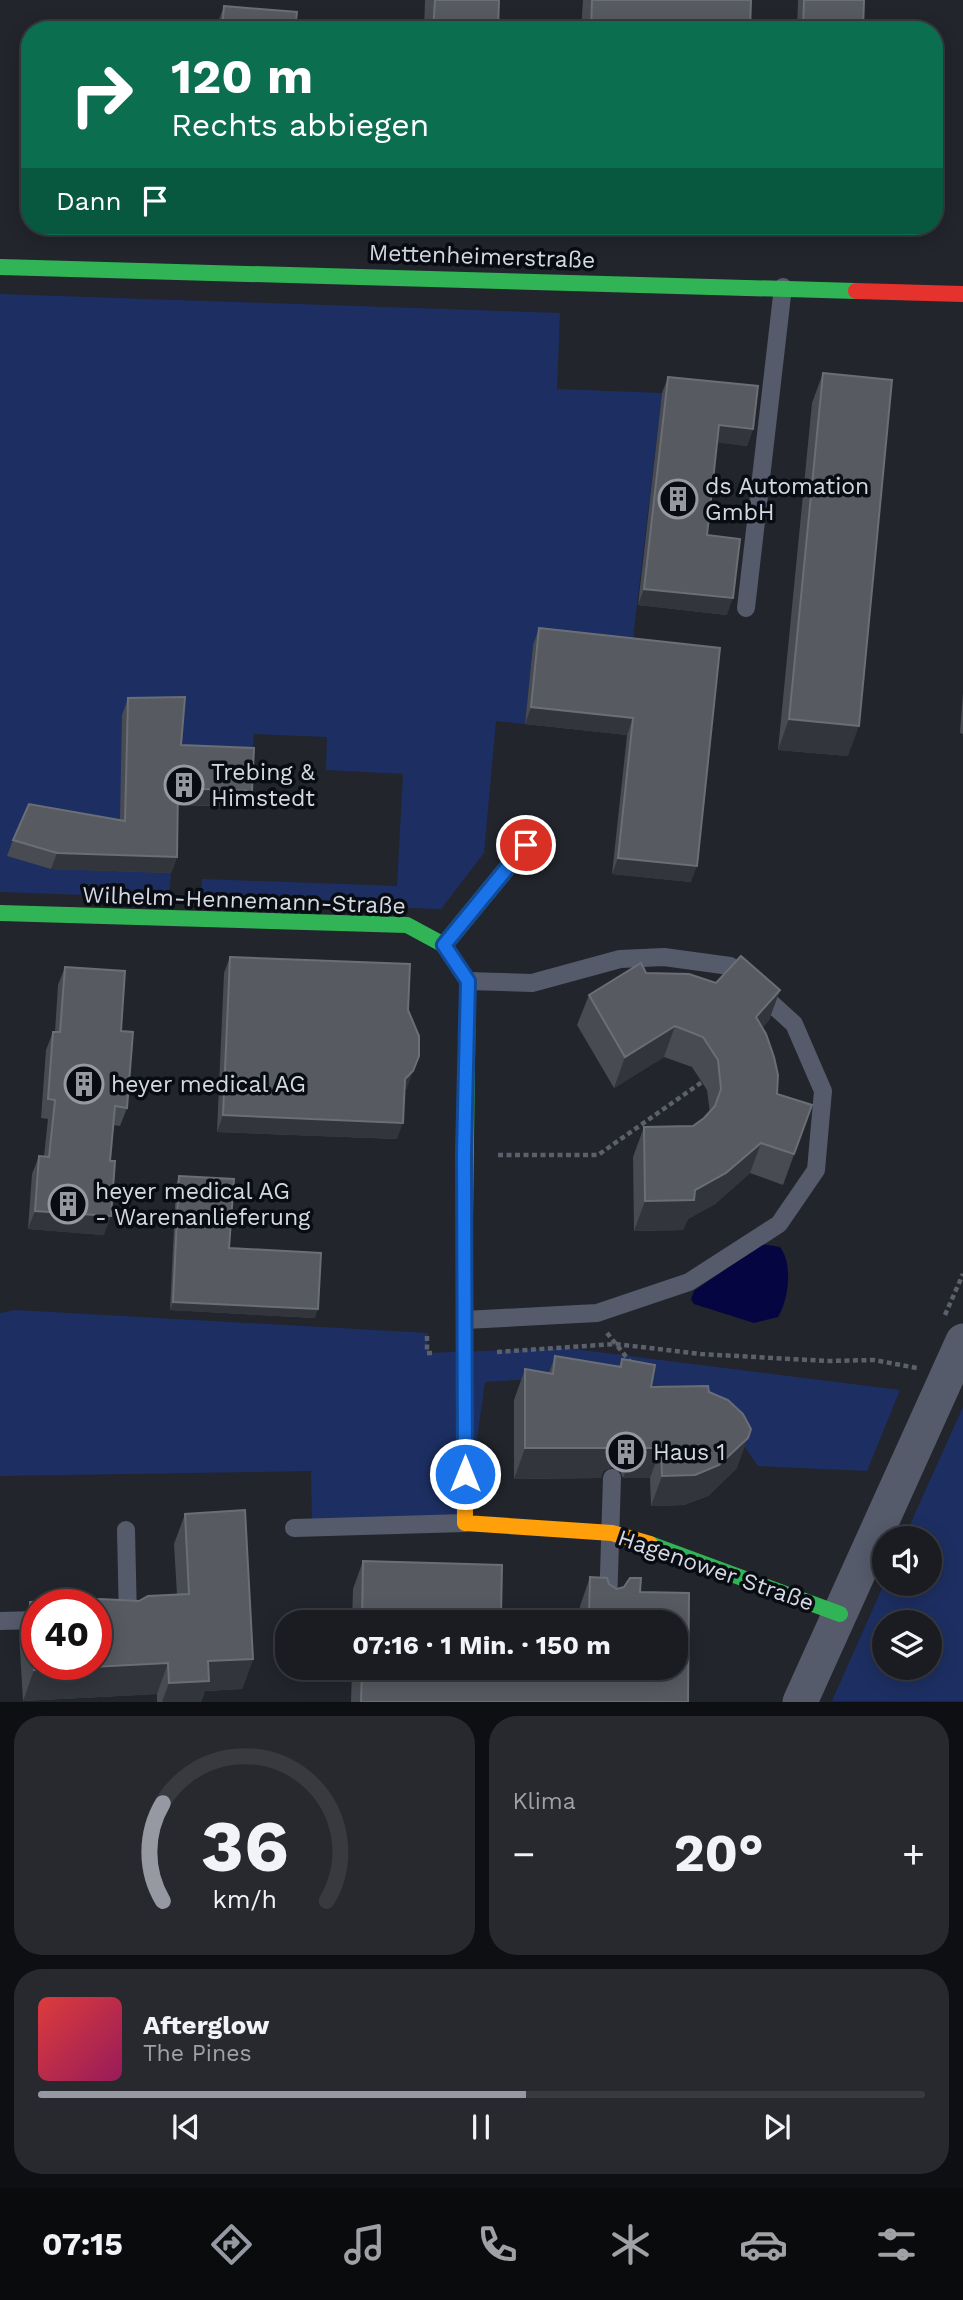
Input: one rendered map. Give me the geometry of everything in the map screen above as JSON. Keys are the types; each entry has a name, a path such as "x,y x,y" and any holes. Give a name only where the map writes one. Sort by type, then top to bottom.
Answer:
{"street":[{"name":"Mettenheimerstraße","path":"0,267 963,294"},
{"name":"Wilhelm-Hennemann-Straße","path":"0,913 407,925 444,945 468,981"},
{"path":"466,1522 464,1153 468,981"},
{"name":"Hagenower Straße","path":"800,1702 963,1341"},
{"name":"Hagenower Straße","path":"466,1522 612,1533 670,1550 840,1614"}],"lane":[{"path":"746,607 783,287"},
{"path":"444,945 526,845"},
{"path":"465,1320 597,1313 689,1282 779,1224 816,1170 824,1091 794,1024 730,966 664,957 620,959 532,983 468,981"},
{"path":"608,1606 612,1478"},
{"path":"294,1528 466,1522"},
{"path":"112,1620 128,1620 127,1530"},
{"path":"0,1621 21,1620"}],"path":[{"path":"464,1153 533,1157 598,1155 702,1082"},
{"path":"428,1333 427,1353 615,1344 701,1354 827,1361 874,1360 921,1369"},
{"path":"609,1336 638,1371"}],"shaded area":[{"path":"0,294 560,313 557,389 662,393 631,656 533,645 525,724 496,721 484,853 441,909 201,901 202,879 397,886 403,774 326,770 327,737 254,734 251,765 176,761 119,838 51,869 171,873 169,898 0,892"},
{"path":"762,1244 780,1247 787,1263 787,1291 778,1317 754,1323 694,1304 691,1299 694,1291"},
{"path":"15,1310 428,1333 427,1353 566,1348 900,1390 867,1471 758,1466 709,1395 599,1375 485,1382 465,1523 312,1527 311,1471 0,1476 0,1313"},
{"path":"963,1407 963,1701 832,1701 872,1611 872,1680 942,1680 942,1610 872,1610 879,1596 942,1596 942,1526 909,1526"}],"building":[{"path":"435,0 499,0 498,21 434,21"},
{"path":"592,0 751,0 750,21 591,21"},
{"path":"804,0 864,0 863,21 803,21"},
{"path":"224,6 297,12 296,21 223,21"},
{"path":"823,373 892,380 859,726 789,719"},
{"name":"ds Automation GmbH","path":"668,377 758,386 753,429 719,425 707,535 740,539 733,598 644,589"},
{"path":"539,628 720,648 697,866 618,858 633,718 531,707"},
{"name":"Trebing & Himstedt","path":"185,697 181,745 254,748 252,791 178,788 177,857 57,853 13,840 29,804 125,821 128,698"},
{"path":"741,956 780,990 756,1017 766,1034 774,1057 778,1075 777,1094 812,1105 794,1154 761,1143 726,1173 695,1190 694,1200 645,1201 644,1127 693,1126 704,1118 715,1106 721,1089 718,1060 703,1037 675,1026 625,1057 589,995 641,963 646,973 689,974 716,983"},
{"path":"230,957 410,964 408,1010 419,1036 419,1056 413,1071 405,1079 403,1123 223,1115"},
{"path":"65,967 125,971 121,1031 133,1032 127,1108 115,1106 110,1161 115,1161 111,1216 35,1211 39,1156 49,1157 55,1100 48,1099 53,1032 60,1032"},
{"path":"179,1176 234,1179 229,1248 321,1253 318,1309 173,1302"},
{"path":"555,1356 621,1367 622,1359 655,1365 651,1387 708,1386 709,1392 728,1400 743,1414 751,1429 748,1438 719,1465 695,1475 662,1476 661,1448 634,1448 630,1438 623,1436 614,1441 612,1448 525,1448 525,1369 553,1374"},
{"path":"245,1510 253,1659 208,1661 209,1681 169,1683 168,1663 112,1666 112,1600 139,1601 148,1596 189,1594 185,1514"},
{"path":"363,1561 502,1565 501,1610 362,1610"},
{"path":"590,1577 607,1578 609,1584 617,1589 624,1587 630,1578 641,1578 640,1592 689,1593 688,1702 361,1702 362,1680 688,1680 688,1610 589,1610"}],"traffic: fast":[{"path":"0,267 856,291"},
{"path":"0,913 407,925 444,945 468,981 464,1298"},
{"path":"650,1544 840,1614"}],"traffic: slow":[{"path":"464,1298 465,1523 612,1533 650,1544"}],"traffic: jam":[{"path":"856,291 963,294"}],"place":[{"name":"ds Automation GmbH","path":"678,499"},
{"name":"Trebing & Himstedt","path":"184,785"},
{"name":"heyer medical AG","path":"84,1084"},
{"name":"heyer medical AG - Warenanlieferung","path":"68,1204"},
{"name":"Haus 1","path":"626,1452"}],"route":[{"path":"465,1474 464,1153 468,981 444,945 526,845"}]}
